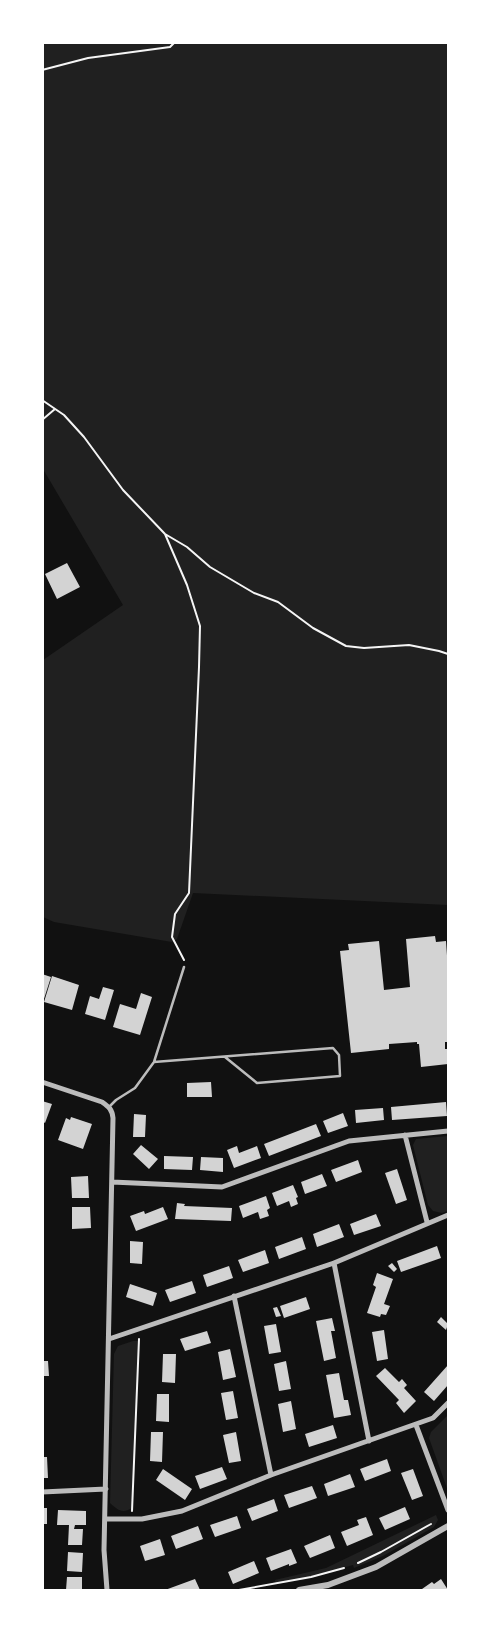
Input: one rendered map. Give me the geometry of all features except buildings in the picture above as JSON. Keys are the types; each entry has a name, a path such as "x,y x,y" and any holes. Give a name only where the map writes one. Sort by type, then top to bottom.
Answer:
{"street":[{"path":"42,1082 109,1106 113,1118 104,1550 107,1590"},
{"path":"112,1182 222,1187 349,1141 448,1131"},
{"path":"405,1135 427,1222"},
{"path":"108,1339 334,1263 427,1222 448,1215"},
{"path":"334,1263 369,1441"},
{"path":"234,1296 271,1475"},
{"path":"105,1519 142,1519 182,1511 271,1475 416,1425 433,1418 448,1403"},
{"path":"416,1425 448,1510"},
{"path":"42,1492 106,1489"},
{"path":"299,1590 328,1585 376,1567 448,1526"}],"lane":[{"path":"109,1106 135,1088 154,1062 184,967"},
{"path":"154,1062 333,1048 339,1055 340,1076 257,1083 225,1057"}],"path":[{"path":"42,70 88,58 170,47 175,42"},
{"path":"42,400 64,415 84,437 123,490 165,534 187,547 210,567 254,593 278,602 313,628 346,646 364,648 409,645 448,654"},
{"path":"42,420 55,409"},
{"path":"165,534 187,585 200,626 189,893 175,914 172,937 185,960 184,967"},
{"path":"132,1519 140,1328"},
{"path":"239,1590 311,1577 352,1566 431,1524"}],"shaded area":[{"path":"42,43 448,43 448,905 193,893 177,939 172,942 54,922 43,917 43,660 123,605 43,469"},
{"path":"448,1136 448,1211 442,1213 433,1211 428,1205 413,1145 416,1139"},
{"path":"139,1341 132,1508 123,1511 110,1503 114,1354 118,1346"},
{"path":"448,1415 448,1491 429,1438 431,1432"},
{"path":"436,1515 438,1520 434,1527 383,1556 354,1568 353,1565 311,1577 276,1584 275,1580 326,1568"}]}
